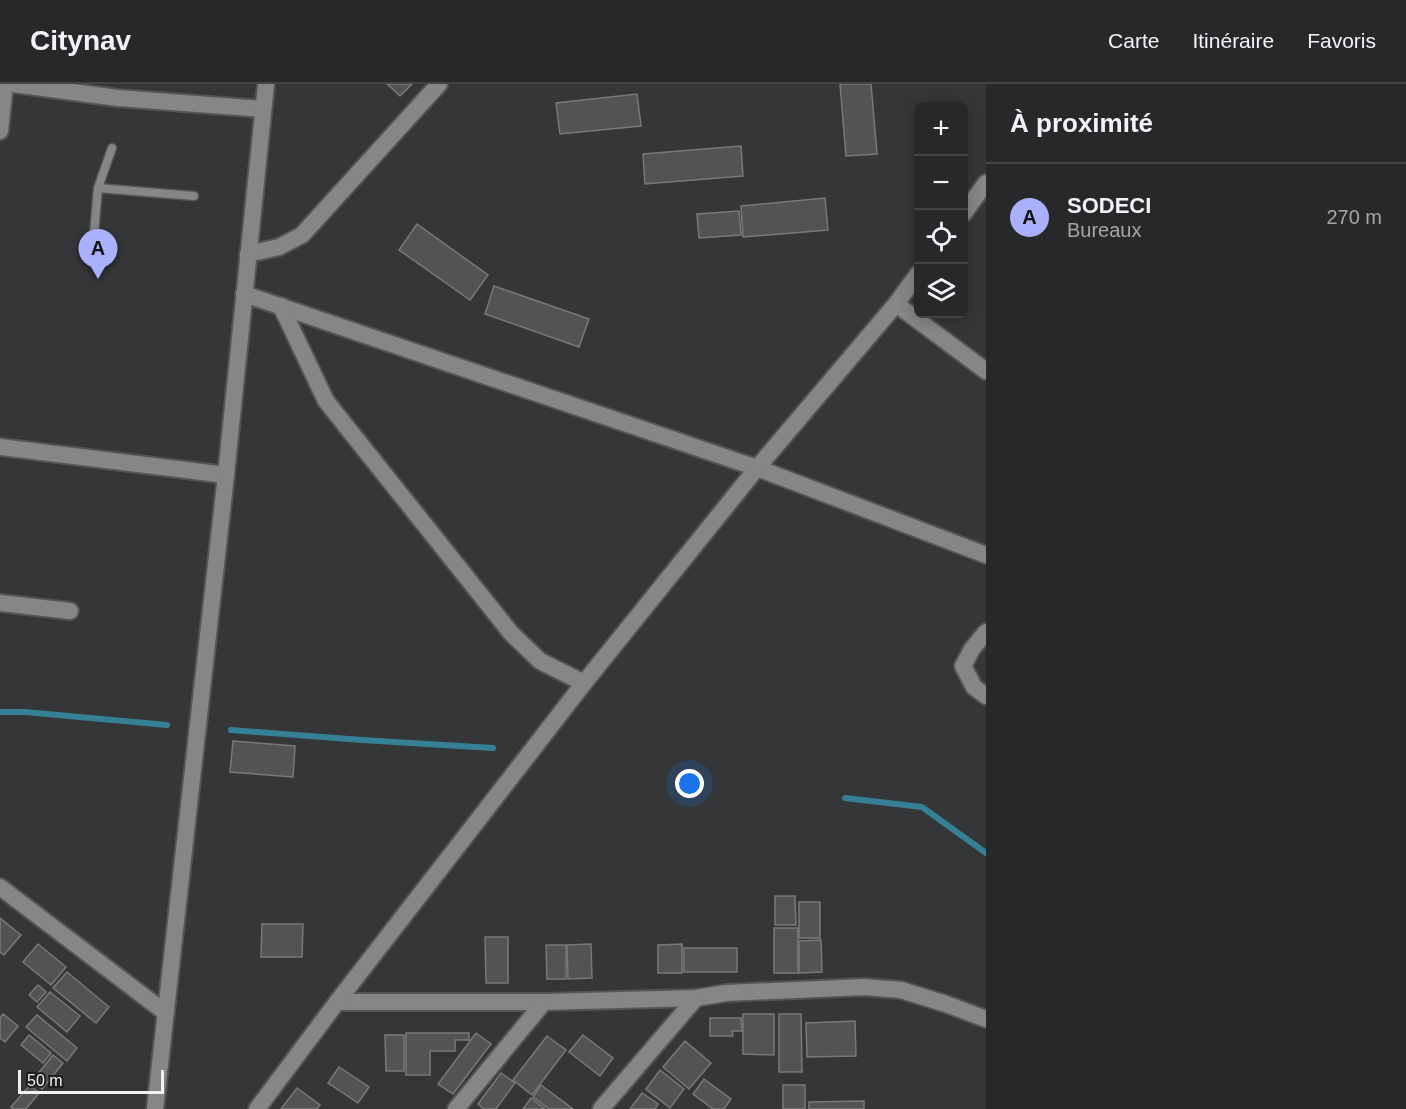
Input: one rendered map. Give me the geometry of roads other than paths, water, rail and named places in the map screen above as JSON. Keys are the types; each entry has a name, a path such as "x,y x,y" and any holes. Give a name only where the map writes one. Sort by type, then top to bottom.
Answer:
{"street":[{"path":"0,131 5,84"},
{"path":"13,84 118,98 263,109"},
{"path":"155,1109 226,475 266,84"},
{"path":"248,254 279,247 302,235 439,84"},
{"path":"965,210 986,183"},
{"path":"257,1109 584,683 757,468 896,304 914,279"},
{"path":"244,294 757,468 986,555"},
{"path":"896,304 986,371"},
{"path":"281,306 326,400 511,633 540,661 584,683"},
{"path":"0,447 226,475"},
{"path":"0,603 70,611"},
{"path":"986,632 972,649 963,666 974,687 986,696"},
{"path":"0,887 166,1013"},
{"path":"337,1002 544,1002 696,998 726,993 864,987 901,990 986,1019"},
{"path":"601,1109 696,998"},
{"path":"456,1109 544,1002"}],"lane":[{"path":"93,245 98,188 112,148"},
{"path":"98,188 194,196"}],"waterway":[{"path":"0,712 25,712 167,725"},
{"path":"231,730 493,748"},
{"path":"845,798 922,807 986,853"}],"place":[{"name":"SODECI","path":"98,279"}]}
